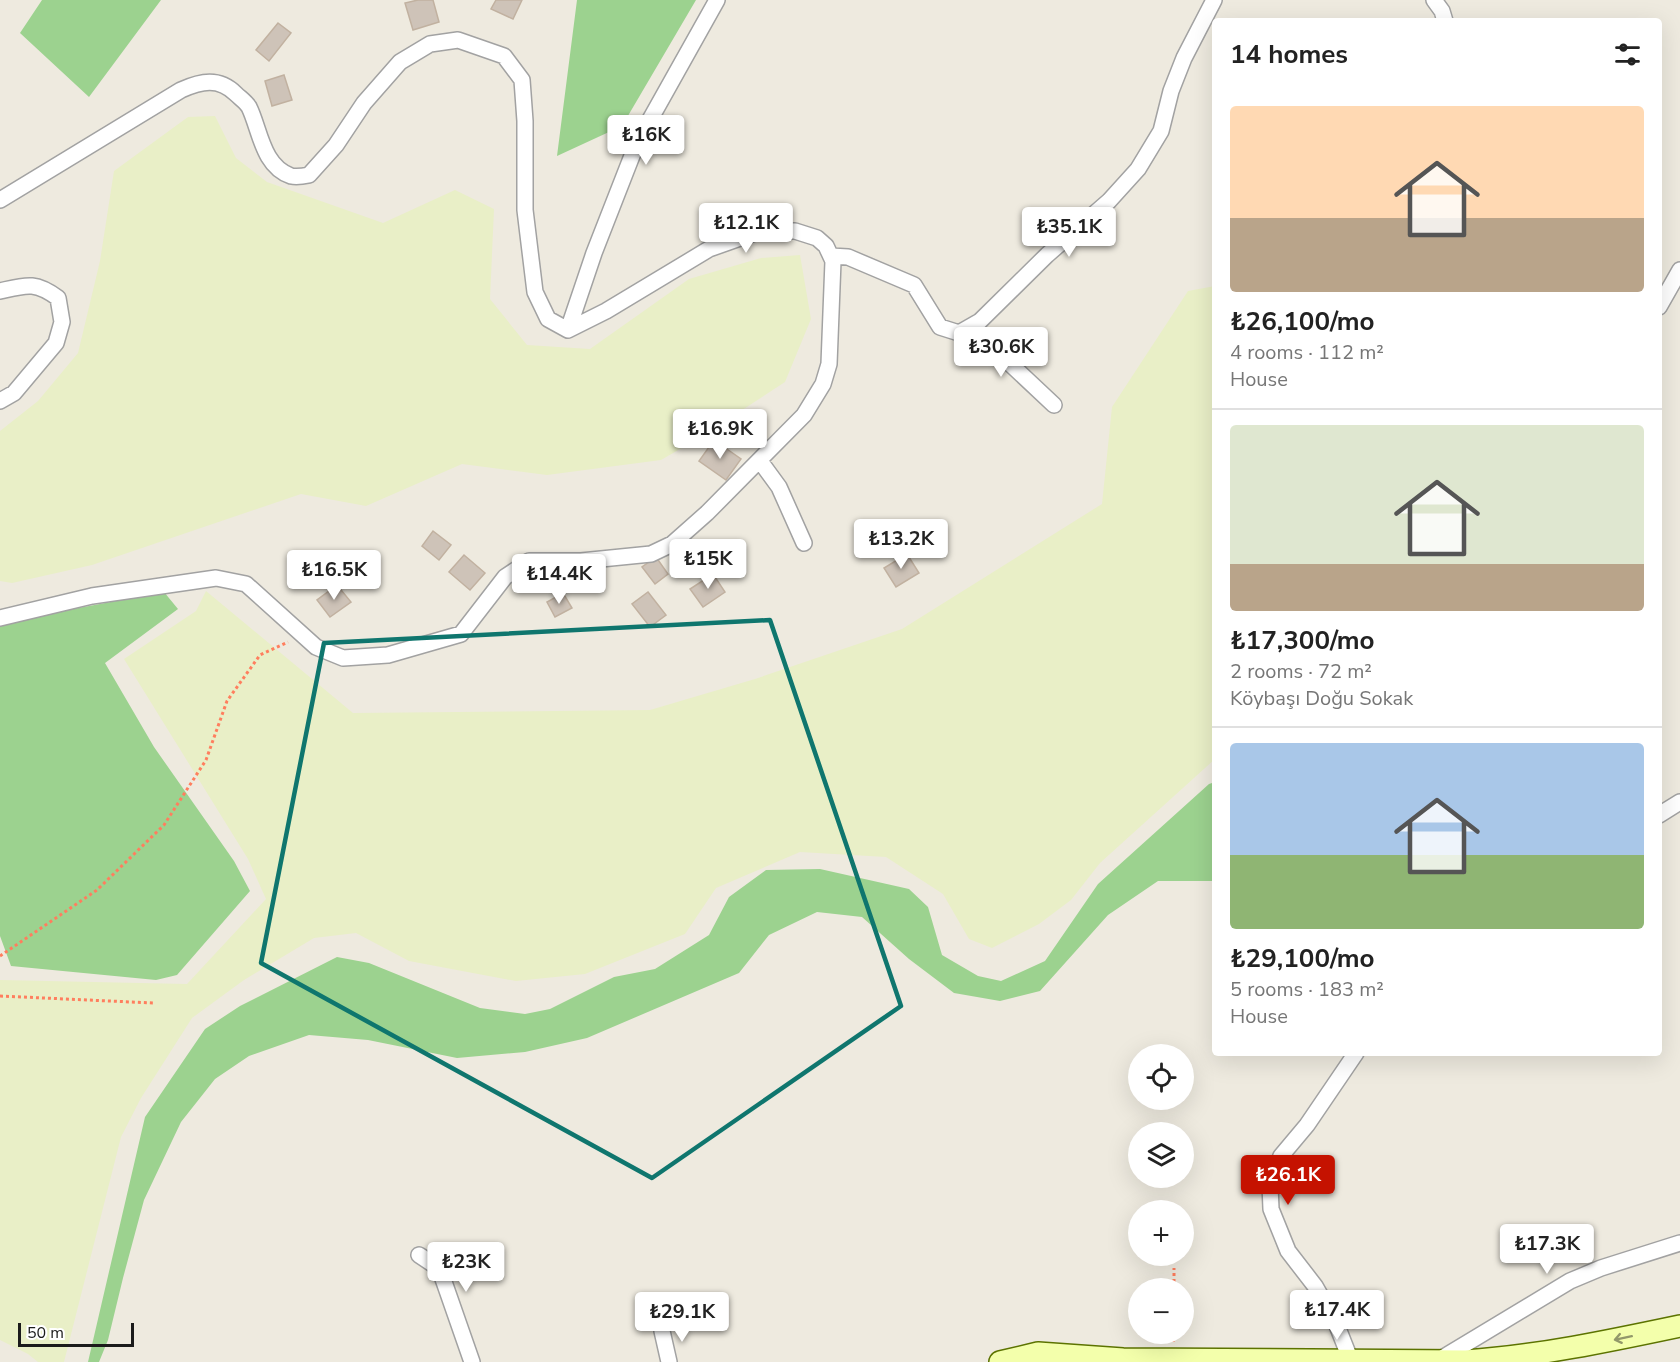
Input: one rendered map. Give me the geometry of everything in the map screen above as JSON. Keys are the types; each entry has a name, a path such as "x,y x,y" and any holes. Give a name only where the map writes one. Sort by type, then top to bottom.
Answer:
{"main road":[{"path":"1000,1362 1038,1353 1123,1359 1351,1361 1498,1359 1680,1326"}],"street":[{"path":"567,330 637,143 717,0"},
{"path":"831,256 848,257 914,285 940,327 959,333 980,321 1047,255 1109,201 1138,169 1161,131 1171,91 1184,58 1214,0"},
{"path":"1434,0 1444,18"},
{"path":"0,200 181,90 198,83 218,82 230,87 248,105 259,140 276,166 291,176 309,176 336,145 364,103 400,62 430,44 458,40 504,56 522,80 525,121 525,210 535,292 548,319 567,330"},
{"path":"0,618 92,596 216,578 246,584 316,647 343,658 388,655 461,634 505,577 529,561 581,561 651,554 672,544 760,461 804,415 823,384 829,364 833,261 826,246 817,238 795,231 760,231 710,249 606,311 567,330"},
{"path":"1662,302 1680,270"},
{"path":"0,291 30,284 45,288 58,298 62,322 56,343 14,393 0,401"},
{"path":"970,327 1054,405"},
{"path":"760,461 778,487 804,543"},
{"path":"1662,813 1680,802"},
{"path":"1351,1361 1336,1323 1320,1295 1288,1251 1271,1209 1270,1185 1281,1156 1307,1125 1354,1056"},
{"path":"1437,1361 1570,1281 1601,1268 1680,1243"},
{"path":"419,1255 434,1265 442,1276 472,1362"},
{"path":"662,1331 669,1362"}],"path":[{"path":"0,956 97,890 164,825 206,760 227,701 260,655 303,635"},
{"path":"0,996 153,1003"},
{"path":"1174,1268 1174,1278"}],"highlighted area":[{"path":"770,620 901,1006 652,1178 261,963 324,643"}],"green space":[{"path":"42,0 161,0 89,97 20,33"},
{"path":"577,0 696,0 622,126 557,156"},
{"path":"215,116 236,158 267,182 383,223 455,190 494,209 490,299 527,345 590,349 689,279 761,258 800,255 811,319 785,382 661,460 547,475 462,464 366,506 301,494 92,565 12,583 0,581 0,431 38,401 78,353 100,261 114,171 188,117"},
{"path":"1212,287 1212,762 1100,863 1071,900 1039,924 992,948 969,939 943,894 886,857 800,852 716,888 685,934 585,974 516,981 409,961 356,933 314,938 244,980 192,1018 141,1098 121,1137 64,1362 38,1362 28,1354 0,1340 0,980 187,984 266,899 248,859 124,659 196,611 206,591 353,713 650,710 755,679 902,629 1102,504 1112,407 1188,291"},
{"path":"164,592 178,609 105,663 154,747 234,861 250,891 177,975 156,980 11,966 0,936 0,626 25,618"},
{"path":"1212,783 1212,881 1158,881 1108,915 1040,991 1000,1001 954,993 909,959 862,917 817,912 769,935 739,973 587,1038 525,1052 457,1058 368,1040 309,1035 249,1056 215,1079 181,1122 144,1200 108,1340 99,1362 88,1362 145,1117 205,1029 240,1006 337,957 369,963 480,1008 525,1014 550,1009 614,977 655,969 709,935 729,897 766,870 820,869 909,889 928,907 942,955 978,976 1001,981 1045,961 1098,884"}],"building":[{"path":"433,0 439,22 413,30 405,3"},
{"path":"496,0 522,0 513,19 491,9"},
{"path":"278,23 291,33 269,61 256,50"},
{"path":"284,75 292,100 272,106 265,81"},
{"path":"714,440 741,459 726,480 699,461"},
{"path":"433,531 451,545 439,560 422,546"},
{"path":"907,554 919,573 896,587 884,568"},
{"path":"464,555 485,573 470,590 449,572"},
{"path":"656,557 668,574 655,584 642,567"},
{"path":"713,574 725,592 703,607 690,589"},
{"path":"337,585 351,602 330,617 317,600"},
{"path":"648,592 666,615 650,627 632,604"},
{"path":"563,593 572,608 555,617 547,602"}]}
